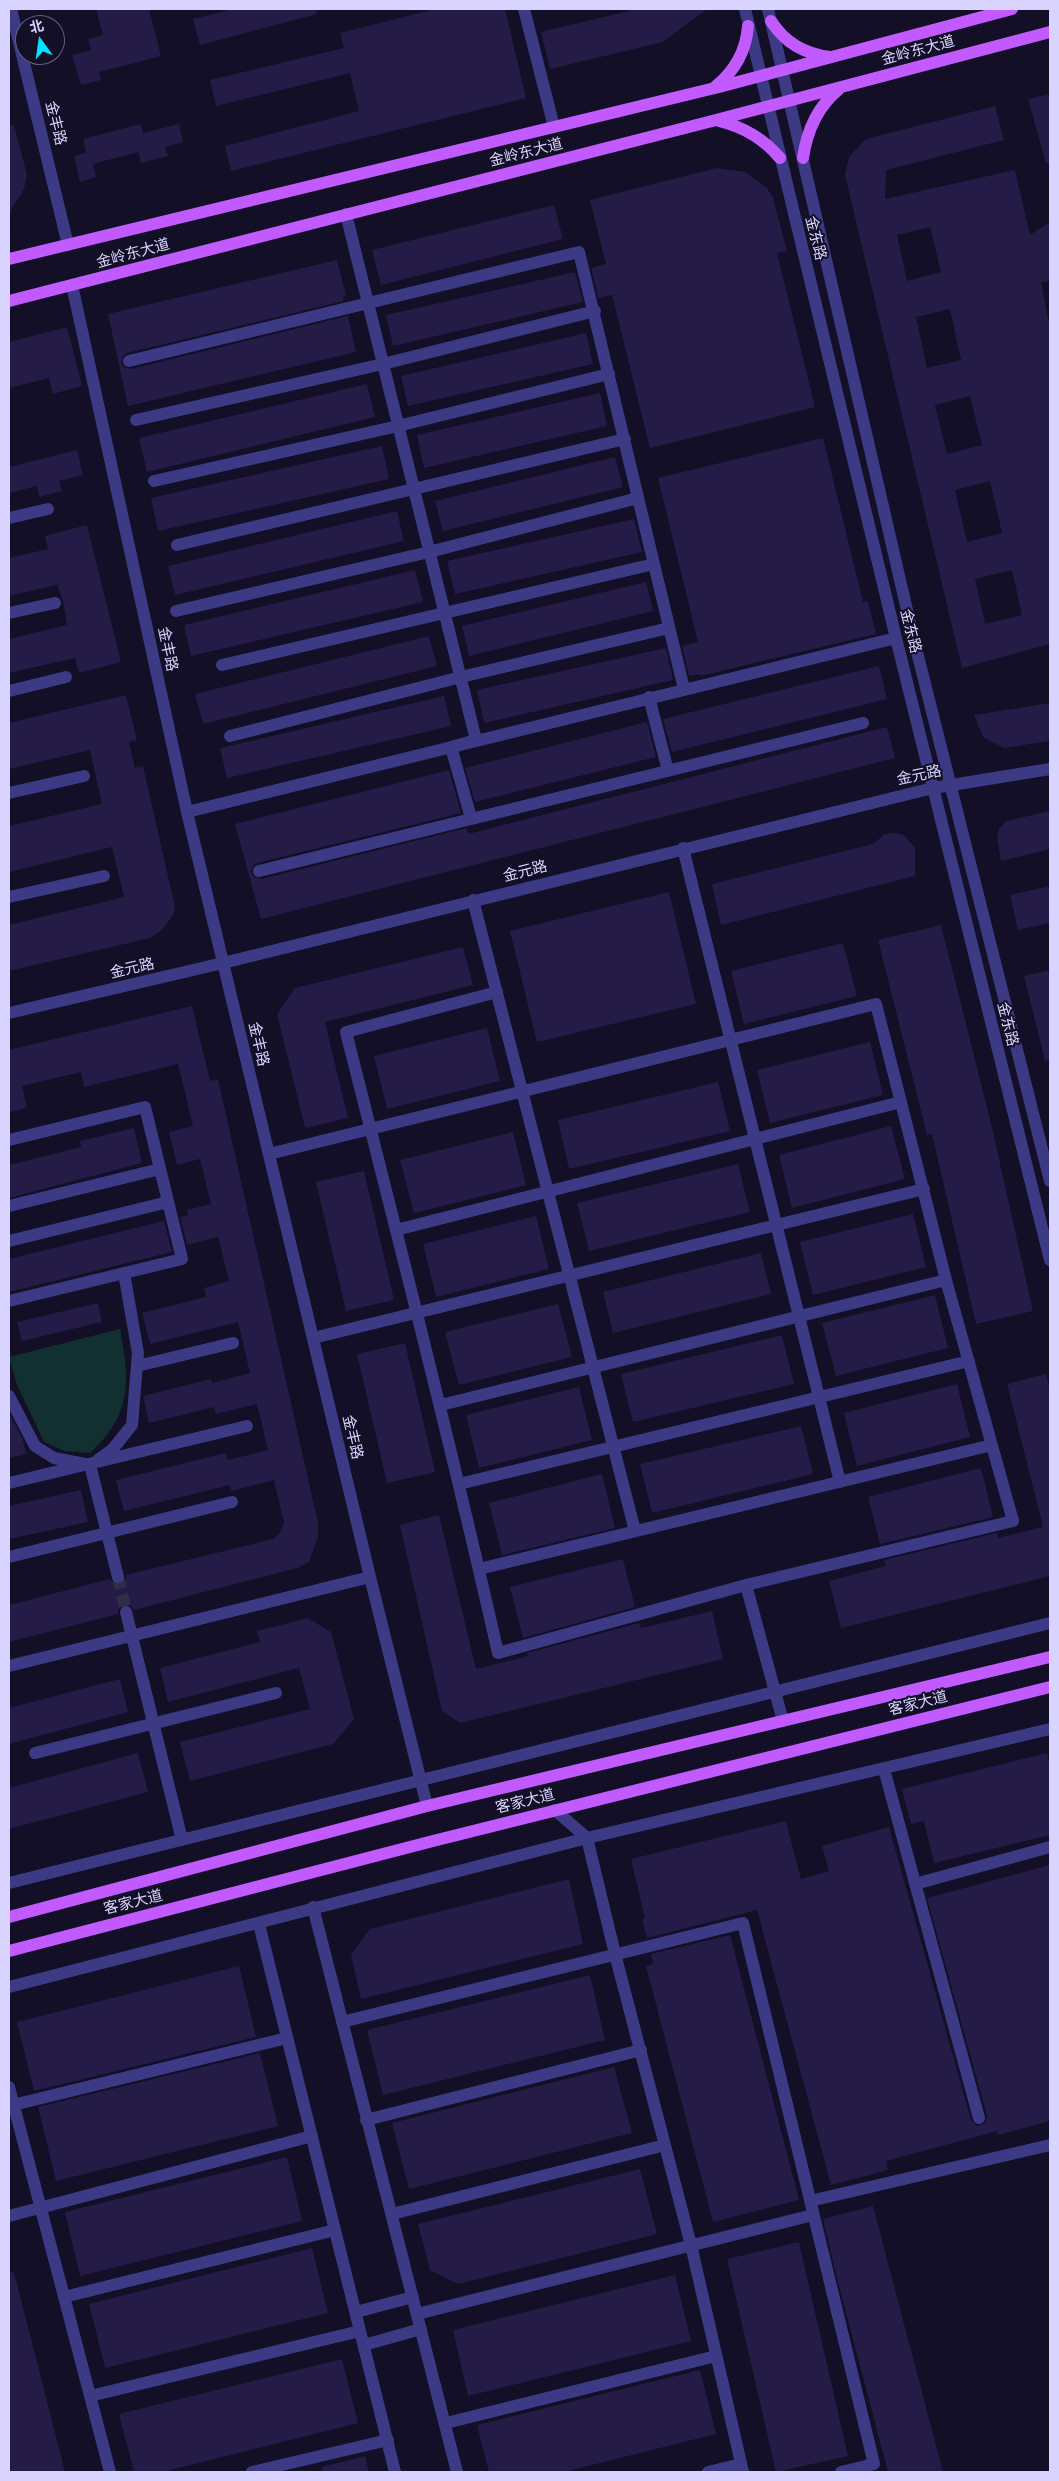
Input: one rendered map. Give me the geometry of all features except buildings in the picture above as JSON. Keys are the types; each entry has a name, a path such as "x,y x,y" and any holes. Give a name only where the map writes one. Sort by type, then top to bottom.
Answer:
{"main road":[{"name":"金岭东大道","path":"9,259 713,89 1012,9"},
{"path":"769,15 784,39 805,52 831,57 845,55"},
{"path":"713,89 728,75 740,59 747,37 748,26"},
{"name":"金岭东大道","path":"9,301 767,107 1050,32"},
{"path":"803,158 805,142 816,115 832,95 842,87"},
{"path":"716,120 746,130 759,138 780,158"},
{"name":"客家大道","path":"9,1917 427,1806 1050,1657"},
{"name":"客家大道","path":"9,1951 555,1810 1050,1687"}],"street":[{"name":"金丰路","path":"11,9 68,245"},
{"path":"524,9 554,127"},
{"name":"金东路","path":"745,9 896,638 1050,1260"},
{"name":"金东路","path":"769,15 913,636 1049,1174"},
{"path":"346,214 476,740"},
{"path":"129,361 579,252 595,311 684,688"},
{"name":"金丰路","path":"72,285 187,812 419,1782 427,1806"},
{"path":"136,420 383,364 595,311"},
{"path":"154,481 398,426 610,374"},
{"path":"177,545 625,439"},
{"path":"176,611 430,552 638,498"},
{"path":"9,518 48,509"},
{"path":"222,665 654,564"},
{"path":"9,613 54,603"},
{"path":"230,736 461,677 669,628"},
{"path":"187,812 684,688 896,638"},
{"path":"9,691 66,677"},
{"path":"649,697 668,771"},
{"path":"259,871 863,723"},
{"path":"451,747 471,818"},
{"name":"金元路","path":"9,1013 223,963 683,848 933,788 1050,769"},
{"path":"9,793 84,776"},
{"path":"683,848 840,1482"},
{"path":"9,897 104,876"},
{"path":"473,900 635,1531"},
{"path":"268,1154 370,1129 522,1092 876,1004 946,1280 1012,1521 746,1585 498,1653 441,1405 370,1129 346,1032 497,992"},
{"path":"396,1230 902,1102"},
{"path":"9,1140 145,1107 182,1259 9,1301"},
{"path":"9,1206 160,1169"},
{"path":"312,1338 924,1189"},
{"path":"9,1241 168,1202"},
{"path":"9,1396 35,1446 54,1458 90,1465 112,1450 132,1425 138,1353 124,1273"},
{"path":"441,1405 946,1280"},
{"path":"137,1366 233,1343"},
{"path":"459,1484 969,1361"},
{"path":"9,1483 247,1426"},
{"path":"479,1569 992,1445"},
{"path":"90,1465 118,1577"},
{"path":"9,1557 232,1502"},
{"path":"9,1666 370,1577"},
{"path":"746,1585 784,1721"},
{"path":"126,1612 182,1840"},
{"path":"9,1883 1050,1624"},
{"path":"35,1753 276,1693"},
{"path":"9,1987 259,1924 313,1907 587,1838 1050,1729"},
{"path":"884,1769 979,2118"},
{"path":"555,1810 587,1838 614,1954 691,2245 742,2468 708,2472"},
{"path":"915,1884 1050,1847"},
{"path":"313,1907 457,2472"},
{"path":"342,2022 743,1922 874,2464 841,2472"},
{"path":"259,1924 396,2472"},
{"path":"13,2105 287,2038"},
{"path":"366,2120 640,2050"},
{"path":"9,2087 110,2472"},
{"path":"9,2216 312,2136"},
{"path":"392,2214 665,2145"},
{"path":"810,2201 1050,2145"},
{"path":"417,2314 813,2215"},
{"path":"64,2297 335,2230"},
{"path":"356,2312 413,2297"},
{"path":"364,2345 421,2329"},
{"path":"90,2396 360,2331"},
{"path":"446,2423 716,2356"},
{"path":"252,2472 388,2440"}],"green space":[{"path":"120,1329 126,1381 121,1411 114,1425 104,1439 90,1453 65,1451 44,1442 17,1385 9,1357"}],"tunnel":[{"path":"118,1577 126,1612"}]}
